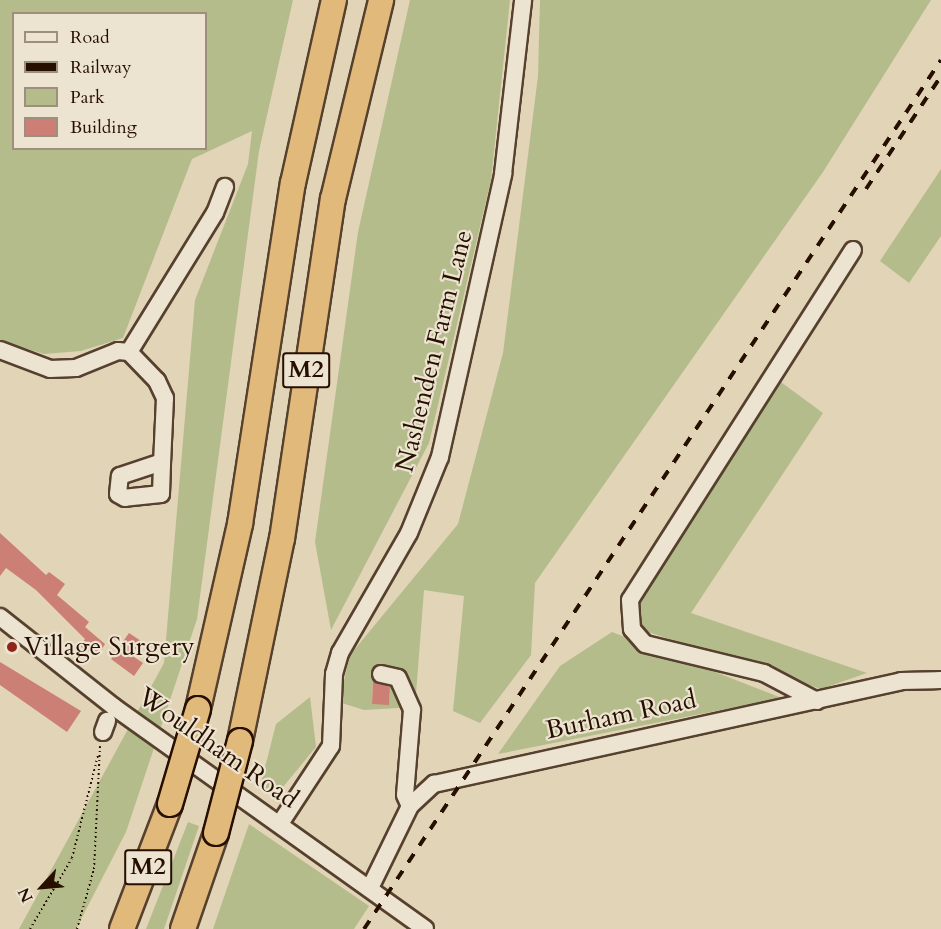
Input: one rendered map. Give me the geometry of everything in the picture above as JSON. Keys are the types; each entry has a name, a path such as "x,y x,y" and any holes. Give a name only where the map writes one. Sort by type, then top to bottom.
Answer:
{"highway":[{"name":"M2","path":"122,929 170,804 198,709 240,525 293,183 334,0"},
{"name":"M2","path":"183,929 216,832 240,741 282,538 333,200 381,0"}],"street":[{"name":"Nashenden Farm Lane","path":"281,822 331,746 334,674 340,653 409,533 440,457 503,174 523,0"},
{"path":"0,350 57,369 129,352 225,187"},
{"path":"817,701 764,673 645,644 632,629 630,600 853,250"},
{"path":"129,352 157,381 165,398 162,462"},
{"name":"Wouldham Road","path":"0,617 114,707 281,822 370,888 405,923 425,929"},
{"path":"381,674 398,678 412,710 405,795 410,806"},
{"name":"Burham Road","path":"370,888 410,806 434,784 508,765 817,701 901,681 941,681"}],"path":[{"path":"30,929 72,858 105,727"},
{"path":"76,929 94,869 98,753"}],"green space":[{"path":"0,0 293,0 259,151 197,619 126,832 76,929 19,929 164,663 195,300 248,164 252,131 192,159 123,338 81,351 44,354 0,341"},
{"path":"410,0 510,0 491,180 429,443 331,630 315,542 358,232"},
{"path":"540,0 931,0 823,172 535,583 531,655 480,723 453,711 464,596 424,590 415,707 364,710 339,702 350,655 458,524 503,353 538,76","holes":["373,680 390,681 389,704 372,703"]},
{"path":"941,169 941,236 909,283 880,261"},
{"path":"778,380 823,413 691,613 867,673 821,689 642,630 639,606"},
{"path":"612,632 782,698 498,754 560,666"},
{"path":"310,697 316,747 274,798 261,783 276,724"},
{"path":"188,822 199,826 164,929 146,929"},
{"path":"249,824 369,906 354,929 213,929"}],"building":[{"path":"0,533 46,575 49,572 65,584 57,595 89,622 85,627 105,644 97,657 80,646 85,639 36,590 6,568 0,576"},
{"path":"129,633 141,641 131,655 143,663 134,676 111,659"},
{"path":"0,662 81,711 67,732 0,685"},
{"path":"373,681 390,687 389,705 372,704"}],"railway":[{"path":"364,929 941,60"},
{"path":"866,189 941,76"}],"place":[{"name":"Village Surgery","path":"12,647"}]}
